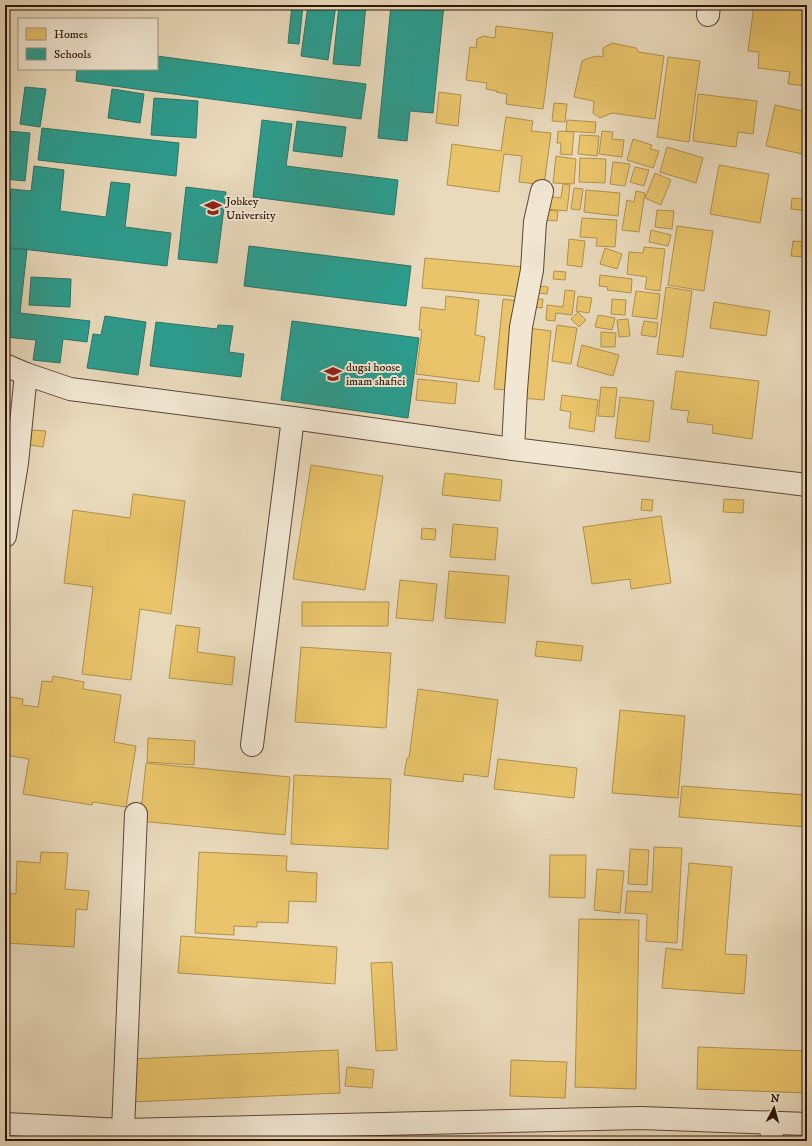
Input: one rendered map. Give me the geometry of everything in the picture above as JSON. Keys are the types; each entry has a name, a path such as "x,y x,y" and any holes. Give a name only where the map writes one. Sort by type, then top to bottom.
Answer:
{"street":[{"path":"513,449 516,390 522,327 532,270 535,222 542,191"},
{"path":"5,365 70,389 513,449 807,485"},
{"path":"5,536 17,462 26,374"},
{"path":"252,745 293,418"},
{"path":"122,1130 136,814"},
{"path":"5,1124 122,1130 641,1118 771,1132 807,1124"}],"building: Homes":[{"path":"754,5 807,5 807,86 788,84 790,72 758,68 759,52 748,51"},
{"path":"496,26 553,33 543,109 506,104 507,94 486,89 487,83 466,80 470,47 476,48 477,39 483,36 495,38"},
{"path":"612,43 636,48 639,52 664,56 655,119 612,113 600,118 593,113 594,101 574,97 582,61 597,56 603,57 603,48"},
{"path":"668,57 700,61 689,142 657,137"},
{"path":"439,92 461,95 458,126 436,123"},
{"path":"698,94 757,101 753,134 738,132 736,147 693,141"},
{"path":"554,103 567,104 565,122 552,121"},
{"path":"775,105 807,112 807,155 766,146"},
{"path":"506,117 533,121 531,131 551,133 544,185 519,182 522,156 504,154 499,192 447,185 452,144 501,151"},
{"path":"567,120 596,122 595,133 566,131"},
{"path":"558,131 574,132 572,155 560,154 561,143 557,143"},
{"path":"602,131 613,132 612,139 624,140 622,157 599,154"},
{"path":"580,135 599,136 597,156 578,154"},
{"path":"633,139 652,145 650,149 659,151 653,168 627,160"},
{"path":"667,147 703,158 696,183 660,172"},
{"path":"556,156 576,159 574,184 553,183"},
{"path":"580,158 606,159 605,183 579,182"},
{"path":"613,162 630,164 625,186 610,184"},
{"path":"719,165 769,174 760,223 710,214"},
{"path":"635,167 649,170 644,186 630,182"},
{"path":"655,173 671,180 661,205 645,198"},
{"path":"563,184 570,185 567,211 545,209 547,196 561,198"},
{"path":"574,188 583,189 580,210 571,209"},
{"path":"586,190 620,193 618,216 584,212"},
{"path":"636,191 645,193 639,232 622,230 627,200 634,202"},
{"path":"792,198 807,199 807,211 791,209"},
{"path":"545,210 558,211 557,221 544,220"},
{"path":"657,210 674,211 672,229 655,227"},
{"path":"582,218 617,220 615,247 596,246 597,238 580,237"},
{"path":"677,226 713,231 704,291 668,285"},
{"path":"651,230 671,235 668,246 649,242"},
{"path":"569,239 585,241 582,267 567,265"},
{"path":"793,241 807,242 807,257 791,256"},
{"path":"644,247 665,249 660,291 645,289 647,277 627,274 629,252 643,253"},
{"path":"605,248 622,254 617,269 600,264"},
{"path":"425,258 524,267 521,297 422,288"},
{"path":"554,271 566,272 565,280 553,279"},
{"path":"600,275 632,279 631,293 607,290 608,287 599,286"},
{"path":"539,286 548,287 547,294 538,293"},
{"path":"666,287 692,291 683,357 657,354"},
{"path":"565,290 575,291 572,315 556,313 555,321 546,320 547,305 563,307"},
{"path":"636,291 660,294 657,319 632,316"},
{"path":"446,296 479,300 475,335 485,337 479,382 416,374 422,330 419,330 421,307 445,310"},
{"path":"578,296 592,298 589,313 576,311"},
{"path":"503,299 519,301 510,390 494,389"},
{"path":"534,299 543,299 542,308 534,307"},
{"path":"612,299 626,300 625,315 611,314"},
{"path":"714,302 770,311 766,336 710,328"},
{"path":"578,312 586,320 579,327 571,319"},
{"path":"598,315 615,318 612,330 595,327"},
{"path":"628,319 630,336 619,337 617,320"},
{"path":"644,321 658,323 656,337 641,335"},
{"path":"557,325 577,328 571,364 552,361"},
{"path":"528,328 551,331 544,400 521,398"},
{"path":"601,332 616,333 615,347 601,347"},
{"path":"582,345 619,355 613,376 577,366"},
{"path":"676,371 759,381 752,439 712,433 713,425 687,422 689,411 671,409"},
{"path":"418,379 457,383 455,404 416,400"},
{"path":"601,387 617,388 614,417 598,416"},
{"path":"562,395 598,400 594,432 569,428 571,412 560,410"},
{"path":"620,397 654,401 649,442 615,438"},
{"path":"32,430 46,431 43,447 30,445"},
{"path":"311,465 383,476 365,590 293,579"},
{"path":"445,473 502,480 500,501 442,495"},
{"path":"133,494 185,501 171,614 140,609 131,680 82,674 93,587 64,583 73,510 130,518"},
{"path":"642,499 653,500 652,511 641,510"},
{"path":"724,499 744,500 743,513 723,512"},
{"path":"661,516 671,583 631,589 630,579 592,584 583,527"},
{"path":"453,524 498,528 495,560 450,557"},
{"path":"422,528 436,529 435,540 421,539"},
{"path":"449,571 509,576 505,623 445,618"},
{"path":"400,580 437,584 433,621 396,618"},
{"path":"302,602 389,602 388,626 302,626"},
{"path":"176,625 200,628 197,652 235,657 232,685 169,678"},
{"path":"537,641 583,646 581,661 535,656"},
{"path":"301,647 391,653 386,728 295,722"},
{"path":"53,676 84,682 83,689 121,695 114,742 136,746 126,807 93,802 92,805 23,794 29,759 5,755 5,696 23,699 22,705 38,707 42,681 52,682"},
{"path":"418,689 498,700 488,777 464,774 463,782 404,775 407,758 409,758"},
{"path":"620,710 685,716 678,798 612,793"},
{"path":"148,738 195,741 194,765 147,762"},
{"path":"498,759 577,768 574,798 494,789"},
{"path":"146,763 290,777 285,835 140,821"},
{"path":"294,775 391,779 388,849 291,844"},
{"path":"682,786 807,795 807,827 679,817"},
{"path":"654,847 682,848 677,943 646,941 647,914 625,913 627,891 652,892"},
{"path":"630,849 649,850 647,885 628,884"},
{"path":"41,852 68,853 65,889 89,891 87,910 76,909 74,947 5,943 5,893 16,894 17,861 40,863"},
{"path":"199,852 287,856 286,871 317,873 316,902 289,901 288,923 257,922 257,927 234,926 234,935 195,933"},
{"path":"550,855 586,855 585,898 549,897"},
{"path":"689,863 732,867 725,954 747,955 744,994 662,988 666,948 682,950"},
{"path":"597,869 624,871 620,913 594,910"},
{"path":"579,919 639,920 636,1089 575,1087"},
{"path":"181,936 337,947 335,984 178,973"},
{"path":"392,962 397,1050 376,1051 371,963"},
{"path":"698,1047 807,1051 807,1093 697,1089"},
{"path":"338,1050 340,1093 132,1102 130,1059"},
{"path":"511,1060 567,1062 565,1098 510,1096"},
{"path":"347,1067 374,1070 372,1088 345,1086"}],"building: Schools":[{"path":"292,5 303,5 299,44 288,43"},
{"path":"308,5 336,5 328,60 301,56"},
{"path":"339,5 366,5 360,66 333,64"},
{"path":"391,5 444,5 433,113 410,111 407,141 378,138"},
{"path":"158,56 366,84 361,119 76,81 77,70 158,70"},
{"path":"25,87 46,89 40,127 20,124"},
{"path":"112,89 144,94 140,123 108,118"},
{"path":"154,98 198,101 196,138 151,135"},
{"path":"262,120 292,124 286,166 398,180 394,215 253,197"},
{"path":"297,121 346,127 342,157 293,151"},
{"path":"42,128 179,143 176,176 38,160"},
{"path":"7,131 30,133 25,181 5,179"},
{"path":"34,166 64,170 60,211 106,217 111,182 130,184 125,227 171,233 167,266 5,247 11,189 31,191"},
{"path":"186,187 226,192 217,263 178,259"},
{"path":"249,246 411,266 406,306 244,286"},
{"path":"5,248 27,250 20,313 90,321 87,342 63,339 60,363 33,360 36,340 5,337"},
{"path":"31,277 71,279 70,307 29,305"},
{"path":"105,316 146,322 138,375 87,368 93,334 101,335"},
{"path":"292,321 419,338 408,418 281,400"},
{"path":"156,322 217,329 218,325 233,326 229,352 244,354 241,377 150,366"}],"place":[{"name":"Jobkey University","path":"213,208"},
{"name":"dugsi hoose imam shafici","path":"333,374"}]}
